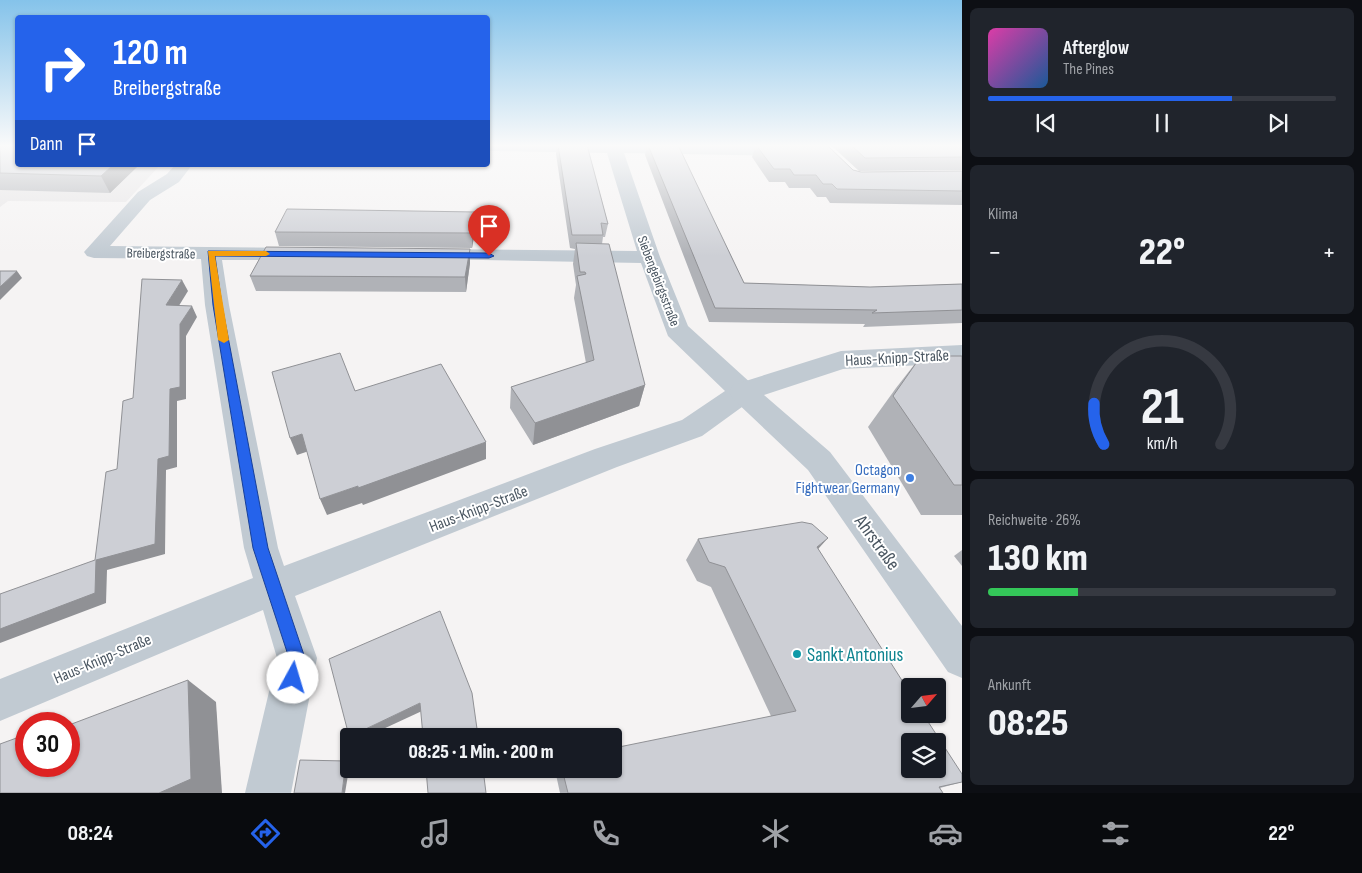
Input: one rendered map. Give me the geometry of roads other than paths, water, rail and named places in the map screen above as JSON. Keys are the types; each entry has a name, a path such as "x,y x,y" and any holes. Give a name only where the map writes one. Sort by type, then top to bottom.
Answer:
{"street":[{"name":"Breibergstraße","path":"167,182 144,196 94,252 320,254"},
{"name":"Siebengebirgsstraße","path":"624,182 648,258 677,330 743,392"},
{"path":"211,253 217,305 260,548 297,658 268,793"},
{"path":"410,255 648,258"},
{"name":"Haus-Knipp-Straße","path":"0,700 274,587 606,458 692,428 743,392 841,360 962,354"},
{"name":"Ahrstraße","path":"743,392 819,461 962,658"}],"place":[{"name":"Octagon Fightwear Germany","path":"910,478"},
{"name":"Sankt Antonius","path":"797,654"}]}
